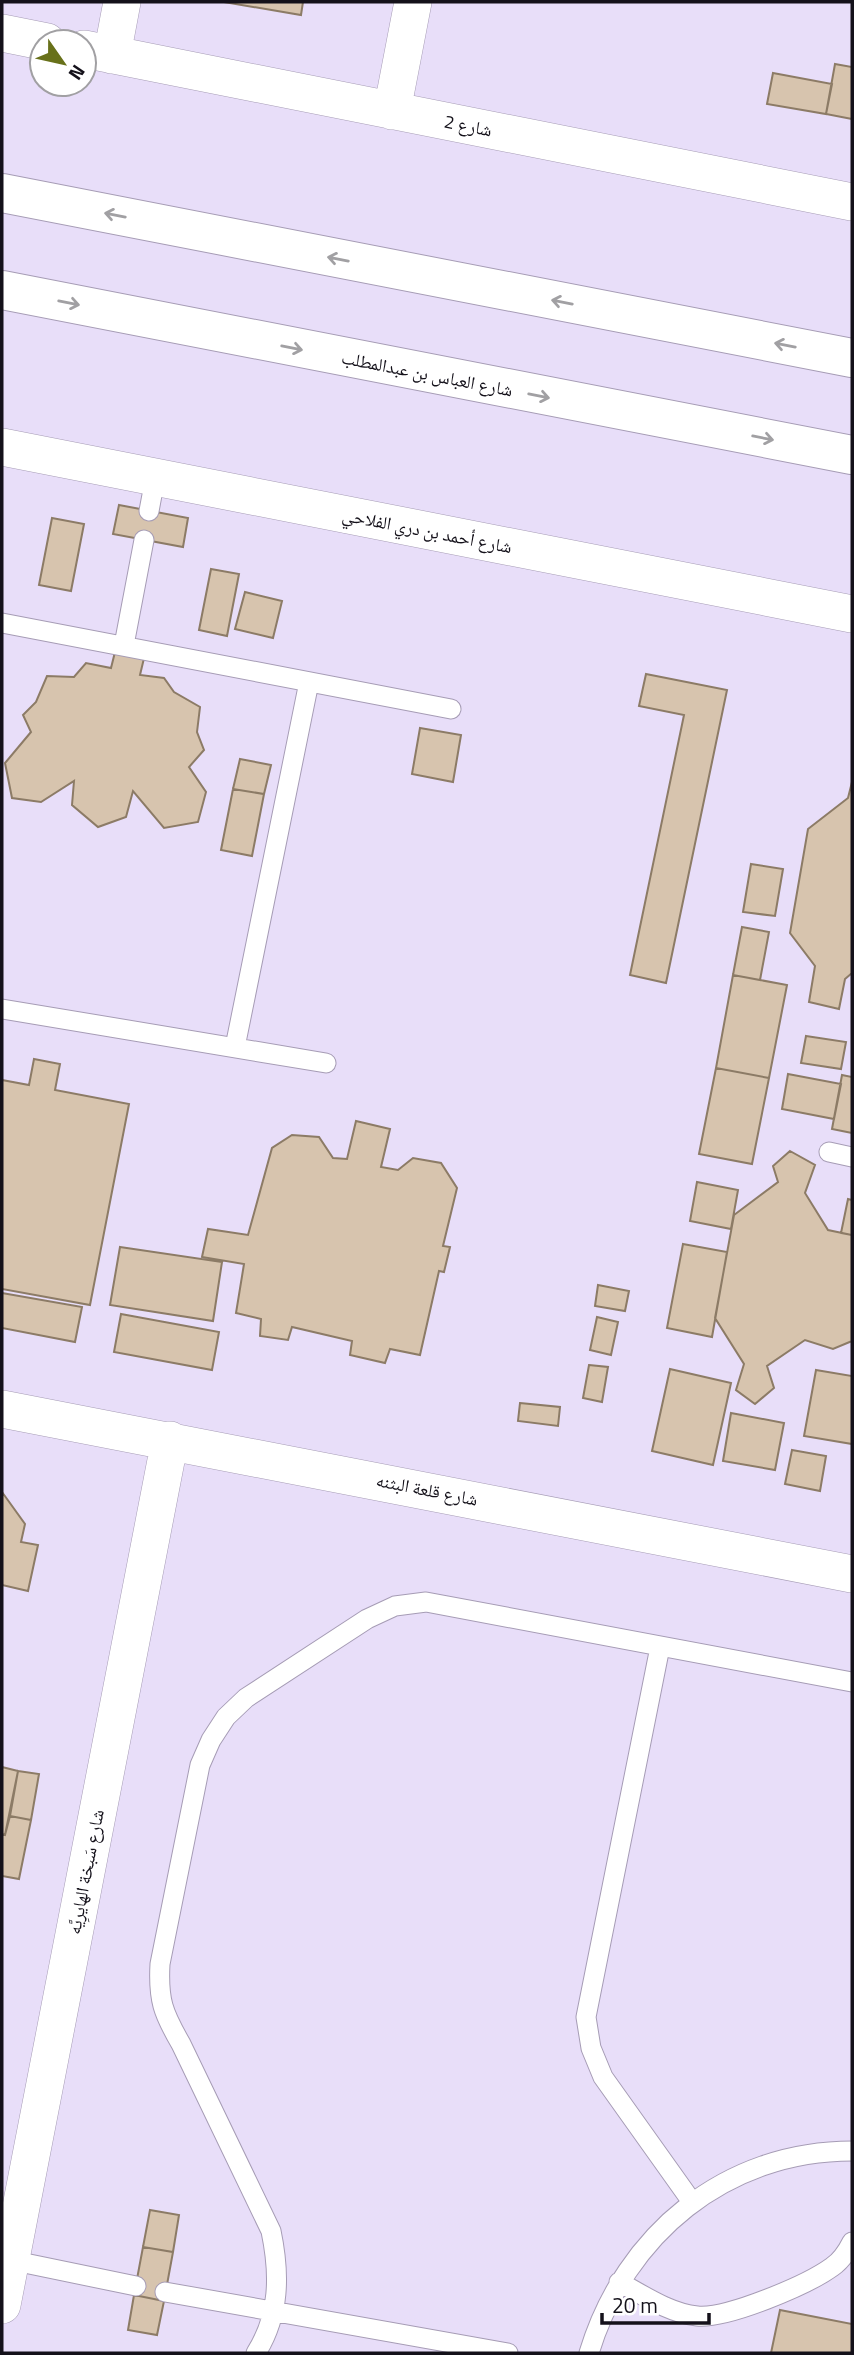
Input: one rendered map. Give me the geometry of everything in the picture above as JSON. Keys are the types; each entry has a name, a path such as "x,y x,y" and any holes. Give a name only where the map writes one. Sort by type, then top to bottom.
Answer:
{"street":[{"path":"98,52 122,2"},
{"path":"393,111 413,2"},
{"path":"2,33 28,38"},
{"name":"شارع 2","path":"98,52 852,202"},
{"path":"2,193 852,358"},
{"name":"شارع العباس بن عبدالمطلب","path":"2,290 852,456"},
{"name":"شارع أحمد بن دري الفلاحي","path":"2,447 152,495 852,614"},
{"name":"شارع قلعة البثنه","path":"2,1409 852,1574"},
{"name":"شارع سَبخة الهايرِيَّه","path":"2,2305 170,1440"}],"lane":[{"path":"124,645 144,540"},
{"path":"2,623 451,709"},
{"path":"235,1047 309,682"},
{"path":"2,1009 326,1063"},
{"path":"829,1152 852,1157"},
{"path":"256,2353 274,2312 278,2285 271,2231 166,2017 159,1991 160,1964 198,1779 211,1740 226,1717 246,1698 367,1619 395,1606 426,1602 852,1682"},
{"path":"660,1647 586,2017 591,2048 603,2077 692,2202"},
{"path":"589,2353 598,2323 619,2282 651,2238 692,2202 733,2177 778,2160 826,2151 852,2151"},
{"path":"619,2282 675,2311 697,2316 720,2315 742,2309 816,2276 833,2266 847,2252 852,2242"},
{"path":"10,2260 136,2286"},
{"path":"165,2292 508,2353"}],"building":[{"path":"224,2 303,2 301,15"},
{"path":"835,64 852,67 852,119 826,114"},
{"path":"773,73 832,84 826,114 767,104"},
{"path":"119,505 188,518 183,547 113,534"},
{"path":"52,518 84,524 71,591 39,585"},
{"path":"211,569 239,574 227,636 199,630"},
{"path":"245,592 282,601 273,638 235,629"},
{"path":"116,648 145,654 140,675 164,678 174,692 200,707 197,732 204,750 189,767 206,792 198,822 164,828 133,791 126,817 98,827 72,805 74,781 41,802 12,798 5,763 31,732 23,715 36,702 47,676 74,677 86,663 111,668"},
{"path":"646,674 727,690 666,983 630,975 684,715 639,706"},
{"path":"420,728 461,735 453,782 412,774"},
{"path":"240,759 271,765 264,794 233,789"},
{"path":"852,782 852,973 845,979 839,1009 809,1002 815,966 790,933 808,829 848,798"},
{"path":"233,789 264,794 252,856 221,850"},
{"path":"751,864 783,869 775,916 743,912"},
{"path":"742,927 769,932 760,980 733,975"},
{"path":"733,975 787,985 769,1078 716,1068"},
{"path":"806,1036 846,1042 841,1069 801,1063"},
{"path":"34,1059 60,1064 55,1090 129,1104 90,1305 2,1289 2,1080 29,1085"},
{"path":"716,1068 769,1078 752,1164 699,1154"},
{"path":"788,1074 841,1084 834,1119 782,1109"},
{"path":"842,1075 852,1077 852,1133 832,1129"},
{"path":"356,1121 390,1129 381,1167 398,1170 413,1158 441,1163 457,1188 443,1246 450,1247 444,1272 439,1271 420,1355 390,1349 385,1363 350,1355 352,1341 292,1327 288,1340 260,1336 261,1319 236,1313 244,1264 202,1257 208,1229 248,1235 272,1148 292,1135 319,1137 333,1158 347,1159"},
{"path":"790,1151 815,1165 805,1193 828,1230 852,1235 852,1341 833,1349 805,1340 767,1366 774,1388 755,1404 736,1390 744,1364 715,1318 734,1215 778,1182 773,1166"},
{"path":"697,1182 738,1190 731,1229 690,1221"},
{"path":"848,1199 852,1200 852,1235 841,1233"},
{"path":"683,1244 727,1252 712,1337 667,1328"},
{"path":"120,1247 222,1262 213,1321 110,1305"},
{"path":"598,1285 629,1291 625,1311 595,1306"},
{"path":"2,1293 82,1307 75,1342 2,1328"},
{"path":"121,1314 219,1332 212,1370 114,1352"},
{"path":"597,1317 618,1322 611,1355 590,1350"},
{"path":"589,1365 608,1367 602,1402 583,1398"},
{"path":"670,1369 731,1383 713,1465 652,1451"},
{"path":"816,1370 852,1376 852,1444 804,1436"},
{"path":"520,1403 560,1407 558,1426 518,1421"},
{"path":"731,1413 784,1423 775,1470 723,1461"},
{"path":"792,1450 826,1456 820,1491 785,1484"},
{"path":"2,1492 25,1524 21,1542 38,1545 28,1591 2,1585"},
{"path":"2,1767 18,1771 5,1835 2,1834"},
{"path":"18,1771 39,1774 31,1820 10,1816"},
{"path":"10,1816 31,1820 19,1879 2,1876 2,1834 5,1835"},
{"path":"150,2210 179,2215 173,2252 143,2247"},
{"path":"143,2247 173,2252 164,2301 134,2295"},
{"path":"134,2295 164,2301 157,2335 128,2330"},
{"path":"780,2310 852,2324 852,2353 771,2353"}]}
